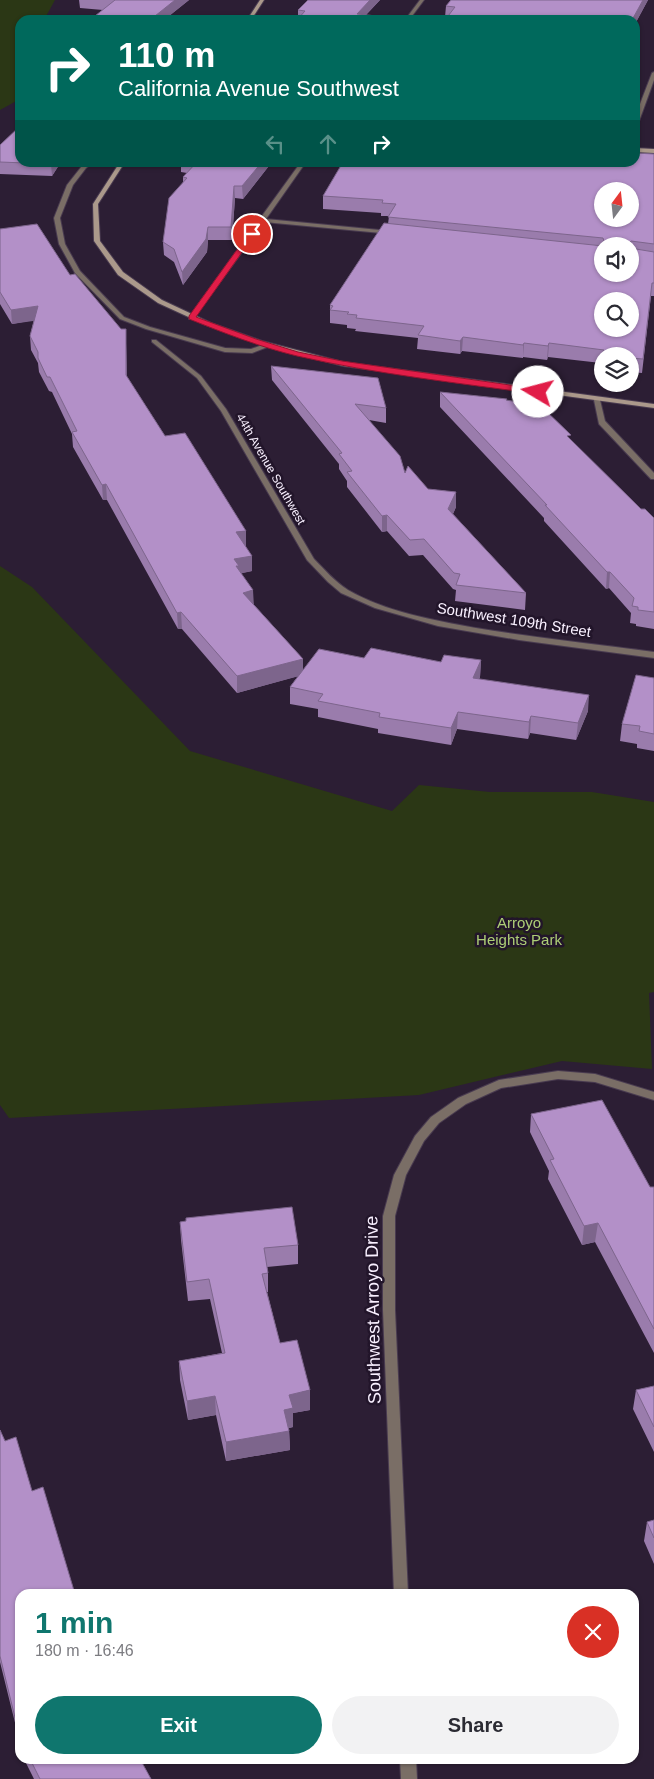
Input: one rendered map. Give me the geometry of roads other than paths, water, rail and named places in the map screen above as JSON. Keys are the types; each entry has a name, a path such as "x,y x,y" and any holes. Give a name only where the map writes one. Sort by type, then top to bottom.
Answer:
{"street":[{"path":"252,15 262,0"},
{"path":"411,15 422,0"},
{"path":"640,111 654,73"},
{"path":"640,150 654,151"},
{"path":"84,167 70,185 56,218 62,244 77,272 122,318 148,328 225,350 252,351 268,345"},
{"path":"119,167 102,189 94,209 93,227 99,248 114,269 151,295 191,318 268,345 342,364 597,400 654,406"},
{"path":"191,318 300,167"},
{"path":"262,220 398,234"},
{"name":"44th Avenue Southwest","path":"154,341 199,377 224,410 311,560 343,590 371,605"},
{"path":"597,400 602,422 654,477"},
{"name":"Southwest 109th Street","path":"371,605 407,616 470,629 654,655"},
{"name":"Southwest Arroyo Drive","path":"401,1589 389,1310 389,1216 400,1174 419,1139 435,1120 462,1101 498,1084 558,1074 595,1078 654,1096"},
{"path":"408,1764 409,1779"}],"park label":[{"name":"Arroyo Heights Park","path":"519,932"}]}
